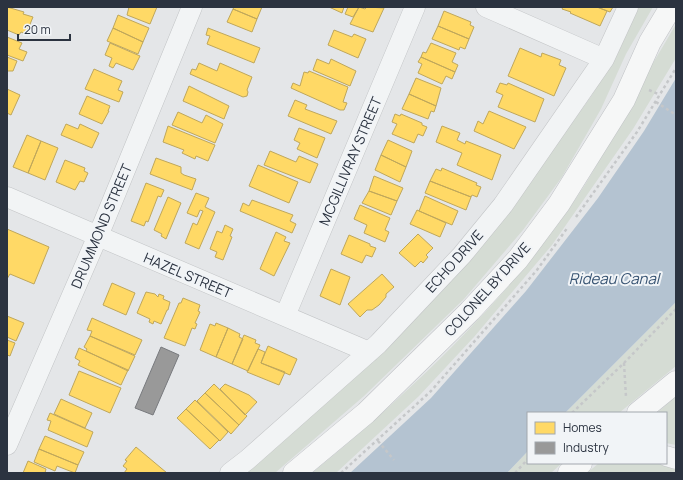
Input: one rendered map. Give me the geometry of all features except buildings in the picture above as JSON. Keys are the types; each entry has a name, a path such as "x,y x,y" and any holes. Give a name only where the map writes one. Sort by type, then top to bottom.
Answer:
{"main road":[{"name":"COLONEL BY DRIVE","path":"294,473 366,413 470,311 518,259 559,204 624,100 650,42 672,7"},
{"path":"632,406 676,382"},
{"path":"569,473 580,464"}],"street":[{"name":"DRUMMOND STREET","path":"7,444 97,236 192,7"},
{"name":"MCGILLIVRAY STREET","path":"285,316 415,7"},
{"path":"486,7 604,59"},
{"name":"ECHO DRIVE","path":"230,473 247,460 369,352 462,255 503,205 604,59 628,7"},
{"name":"HAZEL STREET","path":"7,197 369,352"}],"path":[{"path":"656,102 676,115"},
{"path":"573,412 676,310"},
{"path":"624,363 632,406"},
{"path":"378,441 394,460"},
{"path":"515,473 527,460"}],"shaded area":[{"path":"637,7 653,7 626,54 601,109 562,177 523,230 464,299 364,396 275,473 241,473 502,221 592,95 618,51"},
{"path":"676,24 676,58 633,129 552,245 474,337 419,396 336,473 312,473 348,443 420,378 488,309 520,273 577,197 601,158 636,92"},
{"path":"676,302 676,366 620,412 566,412"},
{"path":"676,396 676,445 667,443 667,412 658,412"},
{"path":"527,452 527,464 561,464 551,473 507,473"},
{"path":"598,464 658,464 676,469 676,473 587,473"}],"water":[{"name":"Rideau Canal","path":"676,78 676,302 566,412 527,412 527,452 507,473 350,473 431,398 526,291 598,198 644,131"}]}
